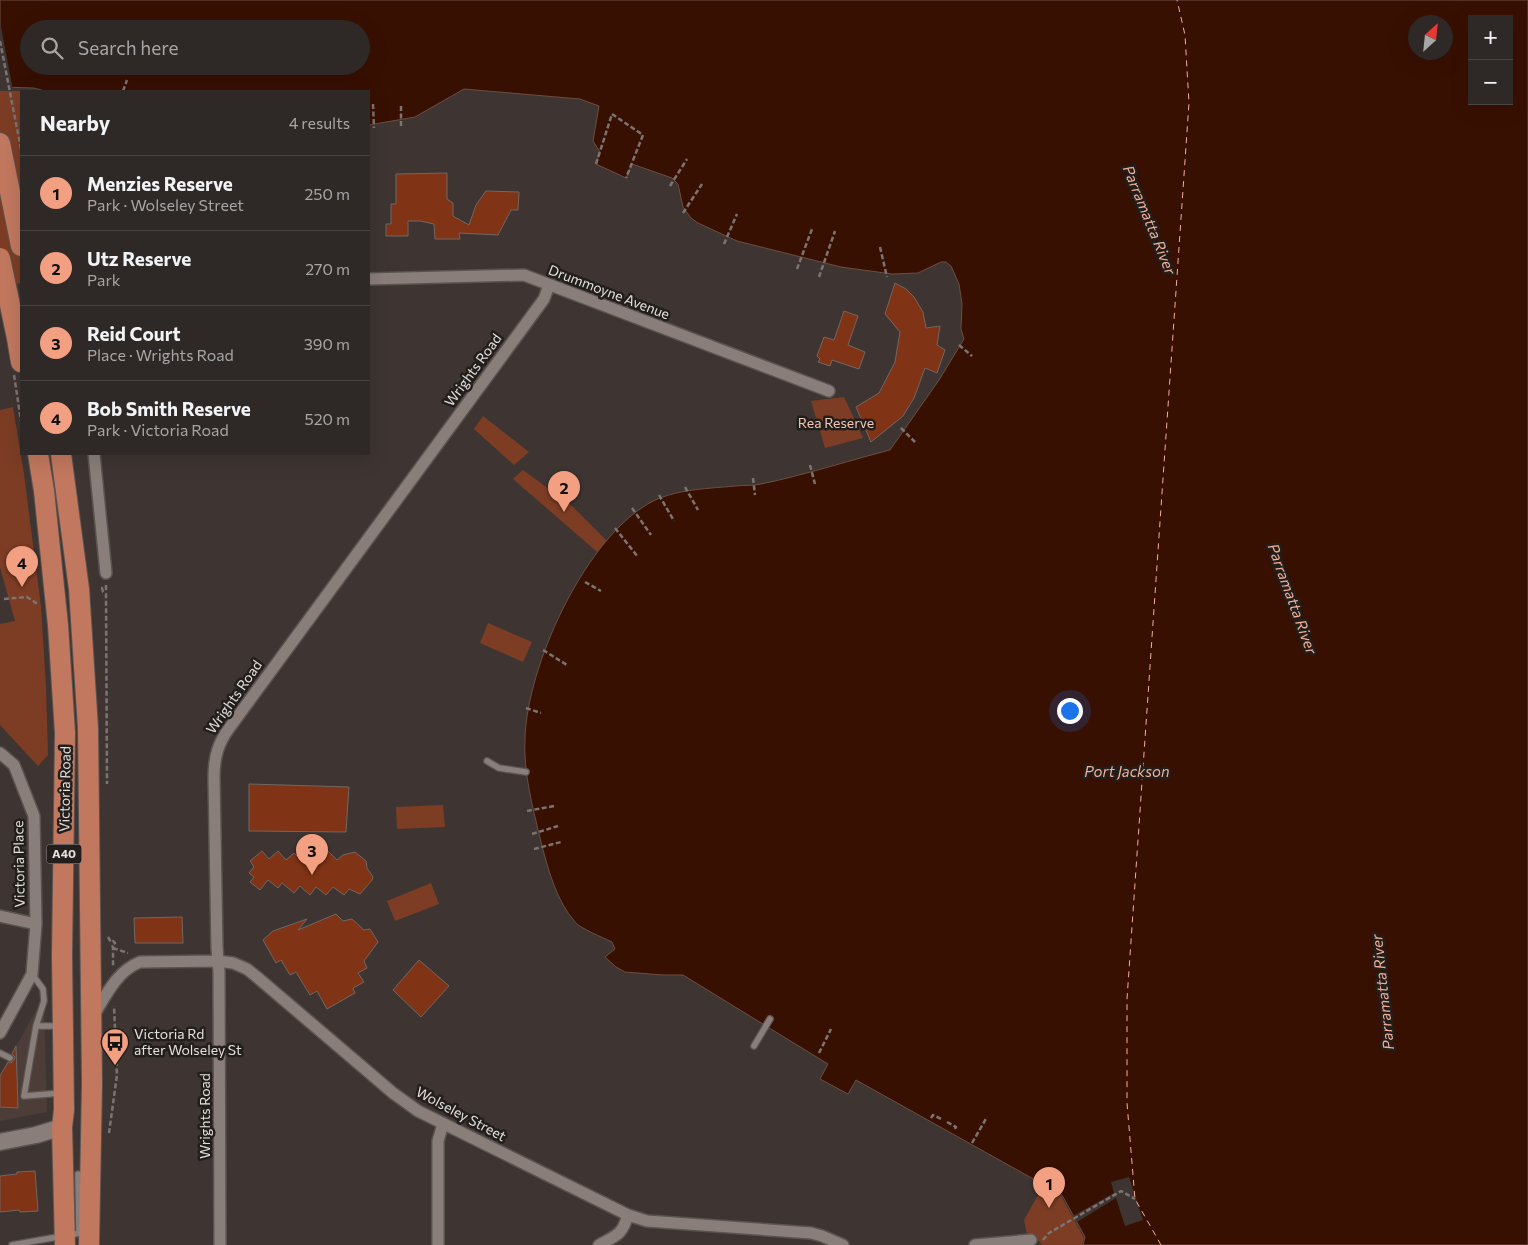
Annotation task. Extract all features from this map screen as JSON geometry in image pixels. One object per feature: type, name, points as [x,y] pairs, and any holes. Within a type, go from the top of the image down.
[{"type":"highway","points":[[0,143],[20,241]]},
{"type":"highway","points":[[0,258],[17,338],[17,366]]},
{"type":"highway","name":"Victoria Road","points":[[38,455],[44,491],[56,606],[65,733],[64,1110],[62,1127],[78,1238]]},
{"type":"highway","name":"Victoria Road","points":[[61,455],[79,589],[88,728],[92,1083],[78,1238]]},
{"type":"highway","points":[[62,1127],[78,1115],[92,1083]]},
{"type":"street","name":"Drummoyne Avenue","points":[[370,279],[524,275],[829,391]]},
{"type":"street","name":"Wrights Road","points":[[220,1245],[218,961],[214,766],[219,744],[235,719],[544,299],[549,286]]},
{"type":"street","points":[[94,455],[105,577]]},
{"type":"street","name":"Victoria Place","points":[[0,753],[14,765],[34,816],[36,924],[32,974]]},
{"type":"street","points":[[0,916],[36,924]]},
{"type":"street","name":"Wolseley Street","points":[[92,1017],[126,969],[140,962],[218,961],[233,963],[247,969],[409,1105],[443,1124],[628,1215],[647,1221],[811,1233],[844,1245]]},
{"type":"street","points":[[0,1033],[32,974]]},
{"type":"street","points":[[438,1245],[438,1141],[443,1124]]},
{"type":"street","points":[[0,1142],[36,1136],[62,1127]]},
{"type":"street","points":[[599,1245],[624,1229],[628,1215]]},
{"type":"street","points":[[975,1245],[1035,1243]]},
{"type":"lane","points":[[487,760],[499,768],[526,772]]},
{"type":"lane","points":[[32,974],[43,989],[44,1001],[36,1026],[24,1096],[63,1092]]},
{"type":"lane","points":[[754,1046],[770,1019]]},
{"type":"lane","points":[[36,1026],[63,1026]]},
{"type":"lane","points":[[0,1053],[10,1058]]},
{"type":"lane","points":[[12,1245],[78,1238],[78,1174]]},
{"type":"path","points":[[0,41],[20,144]]},
{"type":"path","points":[[123,90],[127,80]]},
{"type":"path","points":[[373,104],[374,128]]},
{"type":"path","points":[[401,105],[401,126]]},
{"type":"path","points":[[596,164],[612,114],[643,135],[626,178]]},
{"type":"path","points":[[670,186],[687,160]]},
{"type":"path","points":[[683,213],[702,184]]},
{"type":"path","points":[[724,244],[737,214]]},
{"type":"path","points":[[797,268],[812,229]]},
{"type":"path","points":[[819,277],[835,231]]},
{"type":"path","points":[[880,246],[887,277]]},
{"type":"path","points":[[959,344],[972,356]]},
{"type":"path","points":[[17,366],[20,407]]},
{"type":"path","points":[[901,428],[915,442]]},
{"type":"path","points":[[810,465],[815,484]]},
{"type":"path","points":[[753,478],[755,495]]},
{"type":"path","points":[[685,487],[698,510]]},
{"type":"path","points":[[659,495],[674,521]]},
{"type":"path","points":[[632,508],[651,535]]},
{"type":"path","points":[[615,528],[638,557]]},
{"type":"path","points":[[105,577],[106,589],[102,588],[106,594],[107,793]]},
{"type":"path","points":[[585,582],[601,591]]},
{"type":"path","points":[[4,599],[28,597],[41,607]]},
{"type":"path","points":[[543,650],[567,665]]},
{"type":"path","points":[[526,708],[541,713]]},
{"type":"path","points":[[527,811],[554,806]]},
{"type":"path","points":[[532,834],[558,826]]},
{"type":"path","points":[[534,849],[561,842]]},
{"type":"path","points":[[107,933],[110,941],[115,943],[112,945],[113,976],[121,987],[114,999],[117,1075],[107,1142]]},
{"type":"path","points":[[113,948],[123,952]]},
{"type":"path","points":[[819,1053],[831,1029]]},
{"type":"path","points":[[931,1118],[933,1114],[941,1119]]},
{"type":"path","points":[[972,1143],[987,1117]]},
{"type":"path","points":[[947,1122],[956,1127],[954,1130]]},
{"type":"path","points":[[1035,1243],[1122,1191],[1136,1199]]},
{"type":"shaded area","points":[[40,1003],[44,1005],[47,1112],[0,1121],[0,1076]]},
{"type":"green space","points":[[0,91],[20,91],[20,283],[0,287]]},
{"type":"green space","name":"Rea Reserve","points":[[844,397],[863,438],[825,448],[811,401]]},
{"type":"green space","points":[[13,407],[24,474],[41,607],[48,755],[38,766],[0,725],[0,624],[15,621],[0,567],[0,410]]},
{"type":"green space","points":[[483,416],[529,452],[514,465],[474,429]]},
{"type":"green space","points":[[523,470],[572,506],[611,545],[603,557],[513,479]]},
{"type":"green space","points":[[488,623],[532,642],[523,662],[480,643]]},
{"type":"green space","points":[[443,805],[445,827],[397,829],[396,807]]},
{"type":"green space","points":[[431,883],[439,904],[395,921],[387,901]]},
{"type":"green space","points":[[1042,1188],[1061,1196],[1084,1238],[1082,1245],[1042,1245],[1036,1237],[1027,1234],[1024,1220]]},
{"type":"water","name":"Port Jackson","points":[[0,0],[1528,0],[1528,1245],[1083,1245],[1085,1237],[1062,1195],[856,1080],[848,1094],[820,1079],[828,1064],[683,975],[625,972],[616,967],[605,957],[615,949],[612,942],[578,925],[568,913],[550,873],[541,842],[527,777],[525,737],[528,708],[536,676],[562,610],[580,578],[599,550],[621,525],[653,501],[688,491],[761,484],[890,450],[939,380],[964,339],[961,329],[962,304],[959,284],[951,266],[946,262],[941,262],[918,273],[892,274],[841,267],[737,241],[691,218],[683,207],[678,184],[672,178],[632,164],[626,178],[596,164],[600,152],[593,141],[599,106],[580,99],[464,89],[415,117],[370,125],[370,90],[41,90],[0,87]]},
{"type":"pier","points":[[0,23],[1,27],[13,90],[0,90]]},
{"type":"pier","points":[[1129,1177],[1143,1220],[1125,1226],[1116,1198],[1077,1222],[1073,1216],[1114,1193],[1111,1182]]},
{"type":"building","points":[[447,173],[447,199],[453,203],[453,216],[469,225],[476,205],[486,191],[519,192],[518,210],[511,210],[498,235],[459,233],[460,239],[435,239],[434,224],[408,221],[408,236],[386,236],[386,224],[391,224],[391,204],[396,204],[396,174]]},
{"type":"building","points":[[895,283],[906,289],[914,297],[923,312],[926,328],[940,326],[937,345],[945,350],[937,373],[925,368],[914,398],[903,416],[871,442],[856,407],[879,393],[895,362],[900,332],[885,314]]},
{"type":"building","points":[[844,311],[858,316],[848,345],[865,352],[859,369],[832,360],[830,366],[818,362],[820,359],[817,356],[824,337],[834,340]]},
{"type":"building","points":[[249,784],[349,787],[346,832],[249,831]]},
{"type":"building","points":[[262,851],[269,859],[278,851],[286,860],[294,853],[302,861],[312,852],[319,860],[328,851],[337,860],[343,855],[355,852],[366,861],[367,868],[373,877],[360,894],[349,889],[344,895],[333,887],[326,895],[316,887],[310,895],[300,886],[294,893],[282,883],[278,888],[268,880],[260,890],[250,882],[254,877],[249,873],[254,867],[250,861]]},
{"type":"building","points":[[336,914],[343,921],[352,919],[364,930],[370,929],[378,942],[364,961],[367,968],[358,973],[364,982],[353,988],[355,993],[327,1009],[317,991],[310,995],[296,972],[290,975],[281,960],[276,963],[263,940],[273,931],[307,919],[298,930]]},
{"type":"building","points":[[182,917],[183,943],[135,943],[134,918]]},
{"type":"building","points":[[419,960],[449,986],[421,1017],[393,990]]},
{"type":"building","points":[[16,1046],[18,1108],[0,1107],[0,1076],[8,1062],[11,1063],[14,1060],[15,1057],[12,1054]]},
{"type":"building","points":[[35,1171],[38,1211],[0,1212],[0,1176],[17,1174],[17,1172]]},
{"type":"ferry route","points":[[1161,1245],[1135,1199],[1127,1103],[1127,999],[1189,103],[1185,35],[1177,0]]},
{"type":"place","name":"Utz Reserve","points":[[564,512]]},
{"type":"place","name":"Bob Smith Reserve","points":[[22,587]]},
{"type":"place","name":"Reid Court","points":[[312,875]]},
{"type":"place","name":"Victoria Rd after Wolseley St","points":[[115,1066]]},
{"type":"place","name":"Menzies Reserve","points":[[1049,1208]]},
{"type":"water label","name":"Parramatta River","points":[[1149,220]]},
{"type":"water label","name":"Parramatta River","points":[[1292,599]]},
{"type":"water label","name":"Parramatta River","points":[[1383,992]]}]
